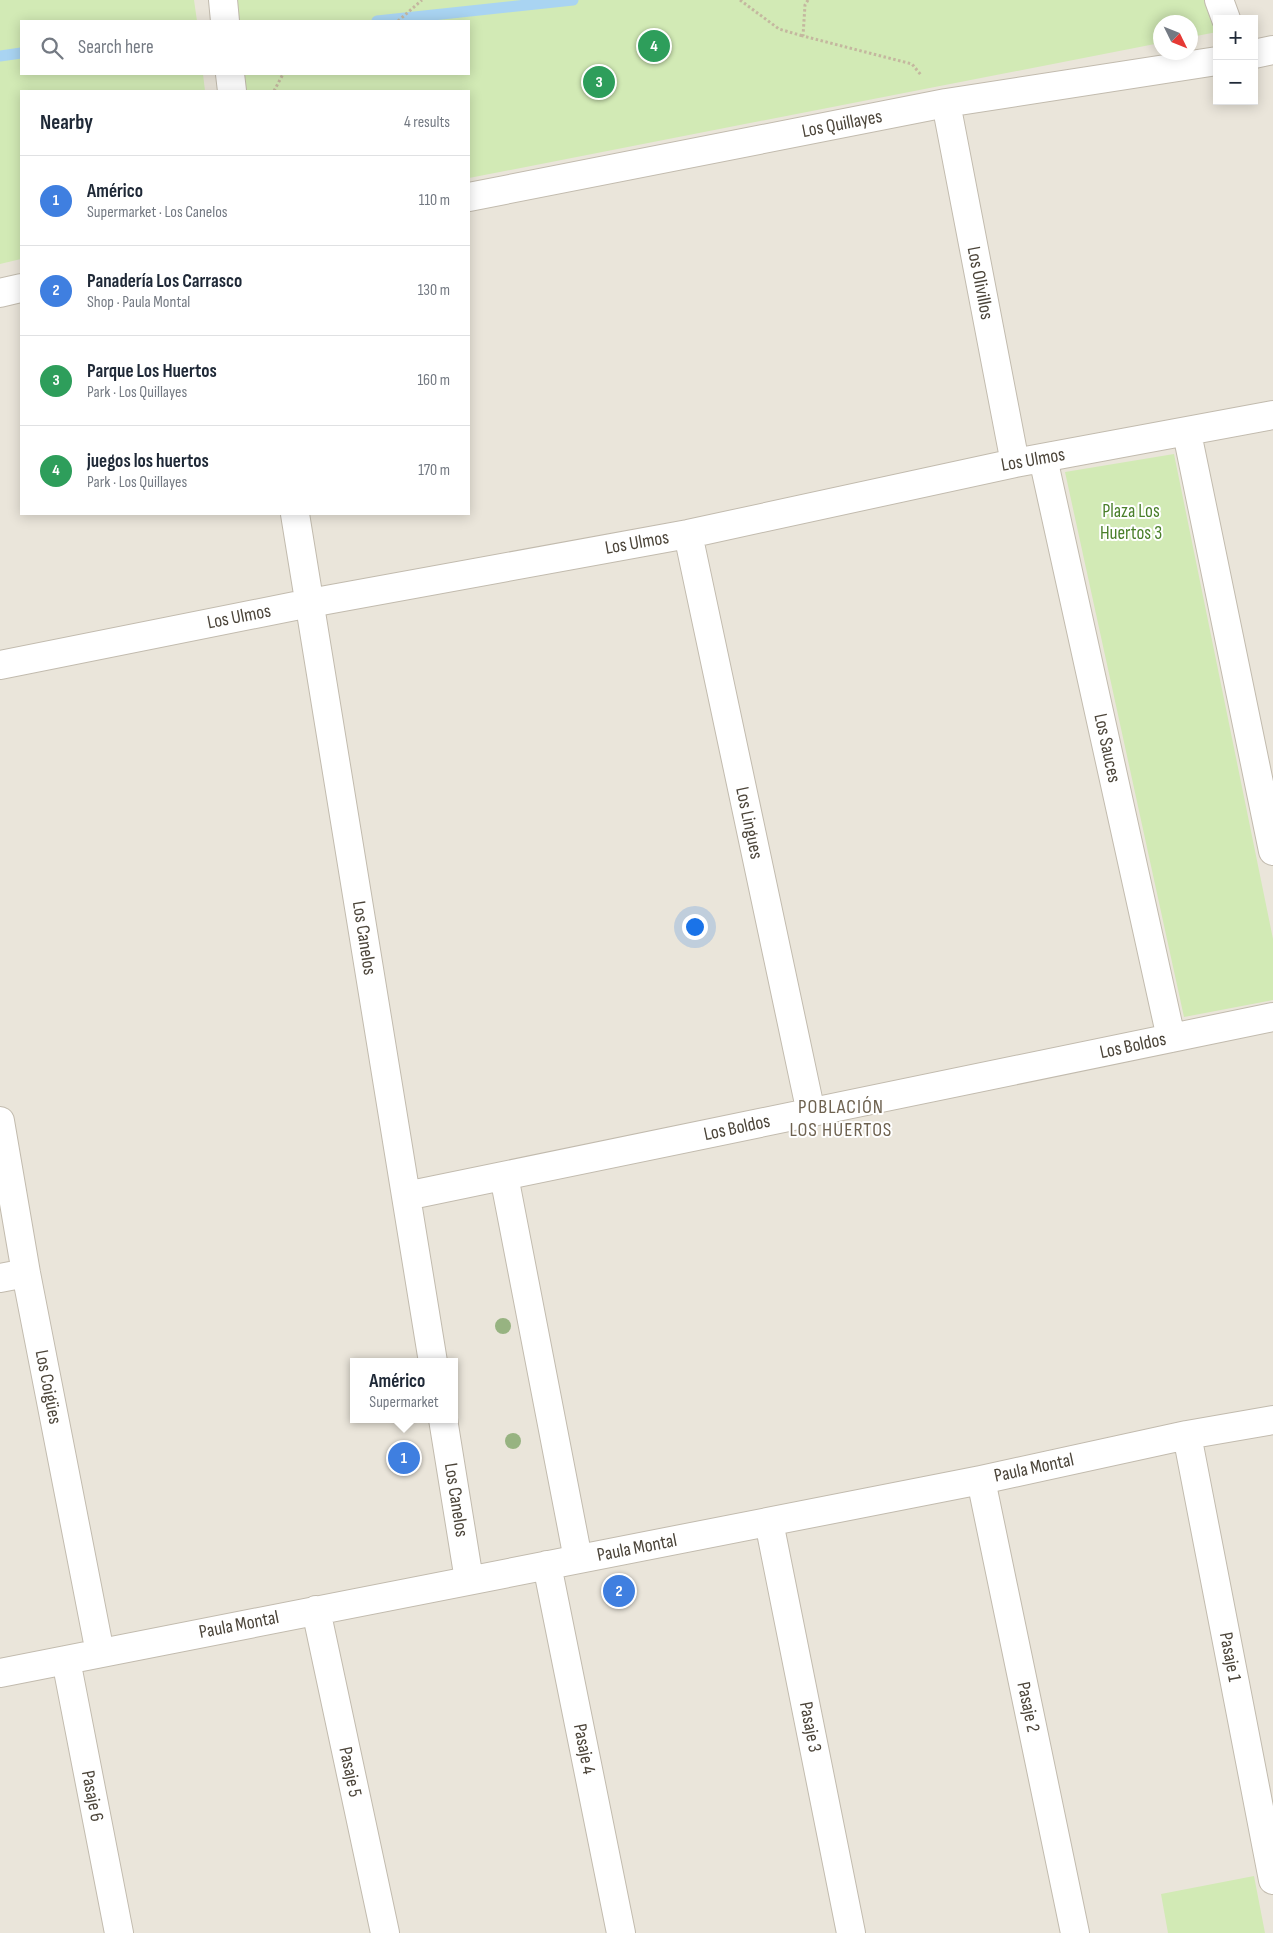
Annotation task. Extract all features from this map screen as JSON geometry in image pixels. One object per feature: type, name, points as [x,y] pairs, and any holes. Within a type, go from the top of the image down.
[{"type":"street","points":[[223,0],[225,20]]},
{"type":"street","points":[[1219,0],[1225,15]]},
{"type":"street","points":[[1258,53],[1273,50]]},
{"type":"street","name":"Los Quillayes","points":[[470,196],[946,103],[1213,62]]},
{"type":"street","points":[[230,75],[232,90]]},
{"type":"street","name":"Los Olivillos","points":[[946,103],[1014,463]]},
{"type":"street","points":[[0,293],[20,288]]},
{"type":"street","name":"Los Ulmos","points":[[0,665],[310,603],[688,534],[1014,463],[1187,433],[1273,415]]},
{"type":"street","points":[[1187,433],[1273,851]]},
{"type":"street","name":"Los Sauces","points":[[1043,458],[1171,1038]]},
{"type":"street","name":"Los Canelos","points":[[295,515],[432,1358]]},
{"type":"street","name":"Los Lingues","points":[[688,534],[811,1113]]},
{"type":"street","name":"Los Boldos","points":[[406,1196],[1273,1017]]},
{"type":"street","name":"Los Coigües","points":[[0,1121],[13,1276],[100,1653]]},
{"type":"street","points":[[504,1176],[578,1559]]},
{"type":"street","name":"Paula Montal","points":[[0,1673],[981,1480],[1187,1435],[1273,1420]]},
{"type":"street","name":"Los Canelos","points":[[444,1423],[469,1580]]},
{"type":"street","name":"Pasaje 1","points":[[1187,1435],[1273,1880]]},
{"type":"street","name":"Pasaje 2","points":[[981,1480],[1076,1933]]},
{"type":"street","name":"Pasaje 3","points":[[769,1522],[851,1933]]},
{"type":"street","name":"Pasaje 4","points":[[547,1565],[621,1933]]},
{"type":"street","name":"Pasaje 5","points":[[316,1610],[385,1933]]},
{"type":"street","name":"Pasaje 6","points":[[66,1660],[118,1933]]},
{"type":"path","points":[[399,20],[422,0]]},
{"type":"path","points":[[740,0],[779,29],[912,64],[946,103]]},
{"type":"path","points":[[803,36],[805,5],[808,0]]},
{"type":"path","points":[[275,90],[282,75]]},
{"type":"shaded area","points":[[0,0],[1273,0],[1273,1933],[0,1933]]},
{"type":"green space","points":[[0,0],[194,0],[197,20],[20,20],[20,75],[203,75],[205,90],[20,90],[20,259],[0,264]]},
{"type":"green space","points":[[234,0],[1218,0],[1218,15],[1213,15],[1213,33],[1198,36],[1198,15],[1153,15],[1153,44],[470,178],[470,90],[242,90],[241,75],[470,75],[470,20],[236,20]]},
{"type":"green space","name":"Plaza Los Huertos 3","points":[[1174,454],[1273,939],[1273,1000],[1184,1017],[1065,472]]},
{"type":"green space","points":[[1254,1876],[1265,1933],[1168,1933],[1161,1894]]},
{"type":"waterway","points":[[386,20],[573,0]]},
{"type":"waterway","points":[[0,56],[20,53]]},
{"type":"place","name":"juegos los huertos","points":[[654,46]]},
{"type":"place","name":"Parque Los Huertos","points":[[599,82]]},
{"type":"place","name":"Américo","points":[[404,1458]]},
{"type":"place","name":"Panadería Los Carrasco","points":[[619,1591]]},
{"type":"district","name":"POBLACIÓN LOS HUERTOS","points":[[841,1118]]}]
